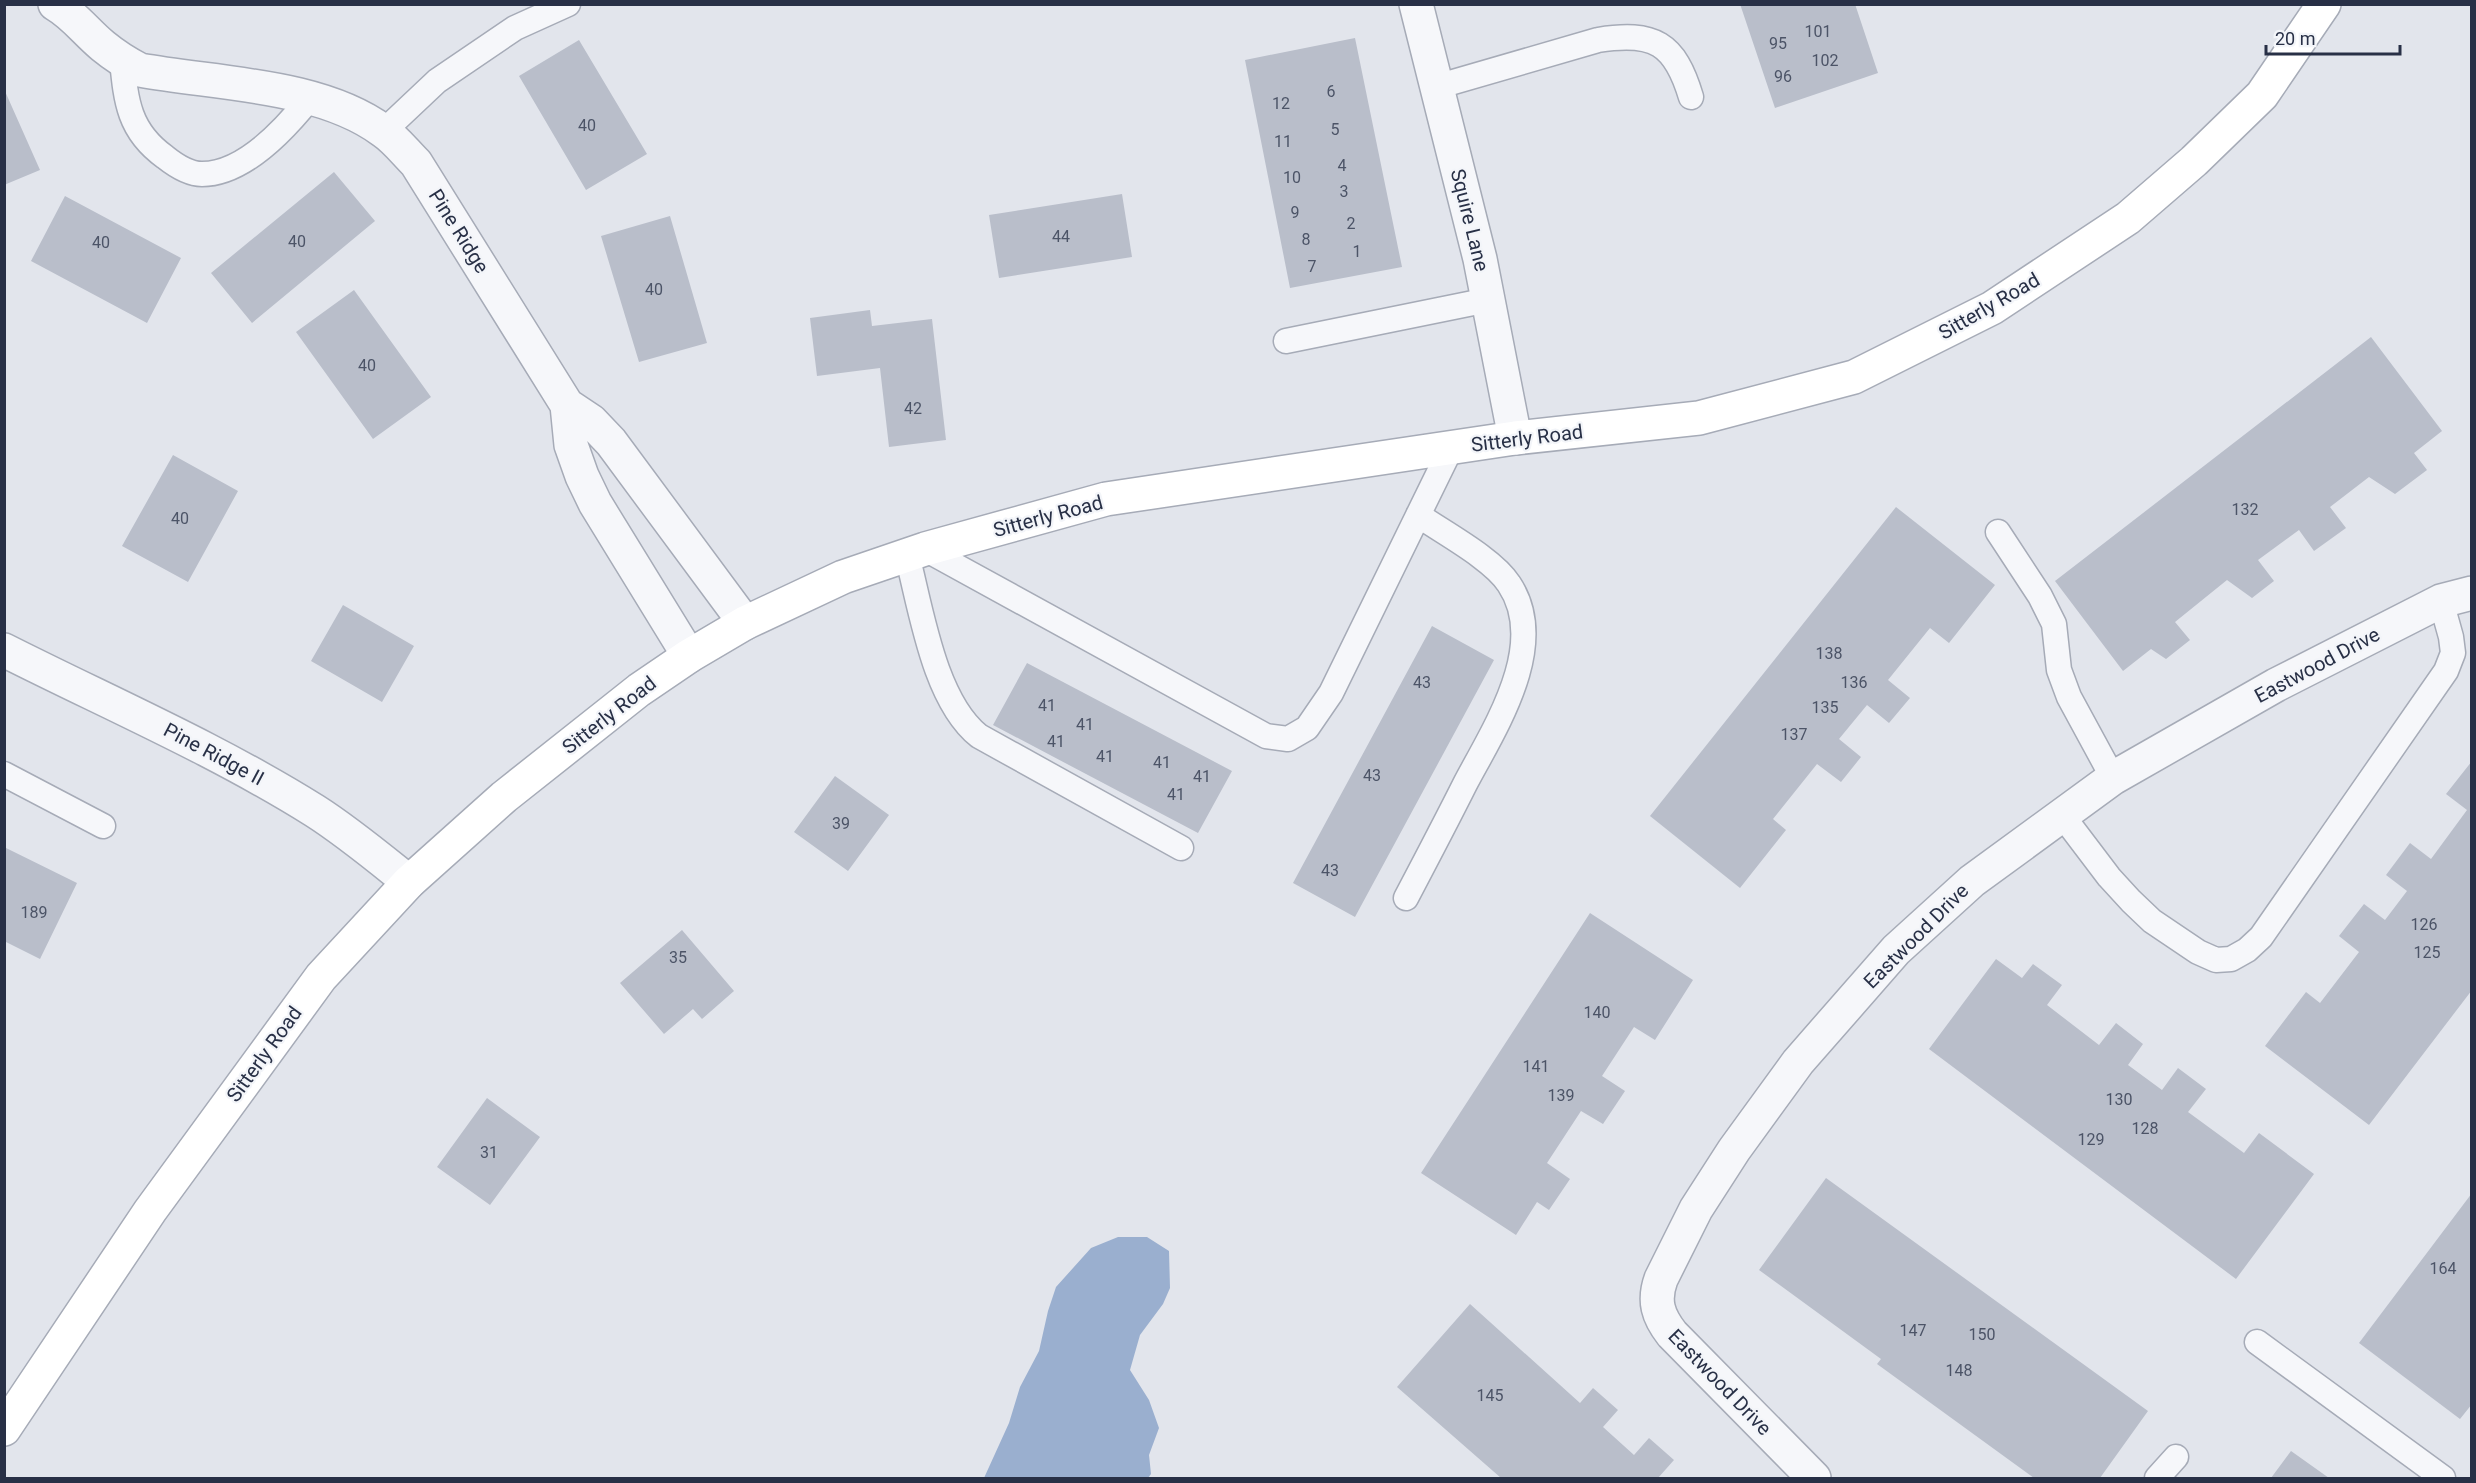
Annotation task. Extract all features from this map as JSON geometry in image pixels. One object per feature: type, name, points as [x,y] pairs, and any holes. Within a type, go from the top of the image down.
[{"type":"street","name":"Pine Ridge","points":[[55,4],[76,20],[101,45],[140,70],[269,89],[350,111],[384,131],[416,163],[567,405],[591,421],[611,442],[745,623]]},
{"type":"street","name":"Squire Lane","points":[[1416,4],[1480,259],[1515,438]]},
{"type":"street","name":"Sitterly Road","points":[[4,1429],[150,1211],[314,986],[409,882],[504,797],[639,690],[689,656],[745,623],[843,577],[916,552],[1106,500],[1515,438],[1699,418],[1854,377],[1992,308],[2128,218],[2194,160],[2262,95],[2324,4]]},
{"type":"street","points":[[567,405],[571,445],[595,503],[689,656]]},
{"type":"street","name":"Eastwood Drive","points":[[1814,1479],[1672,1334],[1663,1322],[1657,1307],[1656,1292],[1661,1279],[1696,1209],[1734,1150],[1806,1054],[1896,950],[1972,881],[2112,778],[2276,685],[2456,597]]},
{"type":"street","name":"Pine Ridge II","points":[[4,650],[111,704],[166,728],[249,772],[316,812],[409,882]]},
{"type":"lane","points":[[384,131],[437,81],[515,28],[568,4]]},
{"type":"lane","points":[[1436,87],[1598,40],[1624,36],[1648,39],[1670,51],[1684,72],[1691,97]]},
{"type":"lane","points":[[122,60],[130,115],[142,137],[178,167],[201,174],[222,171],[238,164],[269,143],[309,99]]},
{"type":"lane","points":[[1286,340],[1488,300]]},
{"type":"lane","points":[[916,552],[1266,736],[1288,739],[1307,728],[1330,693],[1451,448]]},
{"type":"lane","points":[[1406,898],[1510,698],[1524,639],[1520,607],[1509,584],[1494,566],[1419,515]]},
{"type":"lane","points":[[1998,532],[2040,596],[2054,624],[2059,670],[2069,697],[2112,778]]},
{"type":"lane","points":[[916,552],[929,650],[954,706],[966,725],[979,736],[1181,848]]},
{"type":"lane","points":[[2062,815],[2109,877],[2152,921],[2198,952],[2216,960],[2231,959],[2247,950],[2261,937],[2446,671],[2453,653],[2451,637],[2456,597]]},
{"type":"lane","points":[[4,774],[103,826]]},
{"type":"lane","points":[[2257,1342],[2443,1479]]},
{"type":"lane","points":[[2157,1479],[2176,1457]]},
{"type":"water","points":[[1118,1237],[1147,1237],[1169,1251],[1170,1288],[1163,1304],[1140,1335],[1130,1370],[1149,1400],[1159,1428],[1149,1455],[1151,1474],[1148,1478],[984,1478],[1009,1423],[1020,1387],[1039,1351],[1056,1287],[1091,1248]]},
{"type":"building","points":[[1740,4],[1855,4],[1878,73],[1775,108]]},
{"type":"building","points":[[1355,38],[1402,267],[1290,288],[1245,60]]},
{"type":"building","points":[[579,40],[647,154],[586,190],[519,76]]},
{"type":"building","points":[[4,89],[40,170],[4,185]]},
{"type":"building","points":[[334,172],[375,221],[252,323],[211,273]]},
{"type":"building","points":[[1122,194],[1132,257],[999,278],[989,215]]},
{"type":"building","points":[[65,196],[181,258],[147,323],[31,261]]},
{"type":"building","points":[[670,216],[707,343],[639,362],[601,236]]},
{"type":"building","points":[[354,290],[431,397],[373,439],[296,332]]},
{"type":"building","points":[[870,310],[872,326],[932,319],[946,440],[889,447],[880,368],[817,376],[810,318]]},
{"type":"building","points":[[2371,337],[2442,431],[2414,453],[2427,470],[2395,494],[2369,477],[2330,507],[2346,528],[2314,551],[2299,530],[2258,560],[2274,581],[2252,598],[2227,580],[2175,622],[2190,640],[2166,659],[2151,649],[2123,671],[2055,581]]},
{"type":"building","points":[[173,455],[238,491],[188,582],[122,546]]},
{"type":"building","points":[[1896,507],[1995,585],[1949,643],[1930,628],[1888,680],[1910,698],[1889,723],[1867,705],[1839,739],[1861,757],[1841,782],[1817,764],[1773,819],[1786,830],[1740,888],[1650,816]]},
{"type":"building","points":[[343,605],[414,646],[382,702],[311,661]]},
{"type":"building","points":[[1432,626],[1494,660],[1355,917],[1293,883]]},
{"type":"building","points":[[1027,663],[1232,771],[1198,833],[993,725]]},
{"type":"building","points":[[2472,761],[2472,990],[2369,1125],[2265,1046],[2306,992],[2320,1003],[2359,952],[2339,936],[2364,904],[2385,920],[2407,891],[2386,875],[2410,843],[2431,859],[2467,810],[2446,794]]},
{"type":"building","points":[[835,776],[889,815],[848,871],[794,832]]},
{"type":"building","points":[[4,847],[77,883],[40,959],[4,941]]},
{"type":"building","points":[[1590,913],[1693,980],[1655,1040],[1634,1027],[1602,1076],[1625,1091],[1603,1124],[1581,1111],[1547,1163],[1570,1179],[1549,1210],[1537,1202],[1516,1235],[1421,1173]]},
{"type":"building","points":[[682,930],[734,991],[702,1019],[693,1009],[664,1034],[620,983]]},
{"type":"building","points":[[1996,959],[2022,978],[2033,964],[2062,985],[2047,1005],[2099,1045],[2116,1023],[2143,1044],[2128,1065],[2162,1090],[2178,1068],[2206,1089],[2188,1112],[2244,1153],[2259,1133],[2314,1174],[2236,1279],[1929,1049]]},
{"type":"building","points":[[487,1098],[540,1137],[490,1205],[437,1167]]},
{"type":"building","points":[[1826,1178],[2148,1411],[2100,1478],[2034,1478],[1877,1364],[1881,1359],[1759,1270]]},
{"type":"building","points":[[2472,1193],[2472,1404],[2460,1419],[2359,1343]]},
{"type":"building","points":[[1470,1304],[1580,1403],[1593,1388],[1618,1410],[1603,1427],[1634,1455],[1649,1438],[1674,1460],[1658,1478],[1501,1478],[1397,1387]]},
{"type":"building","points":[[2291,1451],[2329,1478],[2271,1478]]}]
